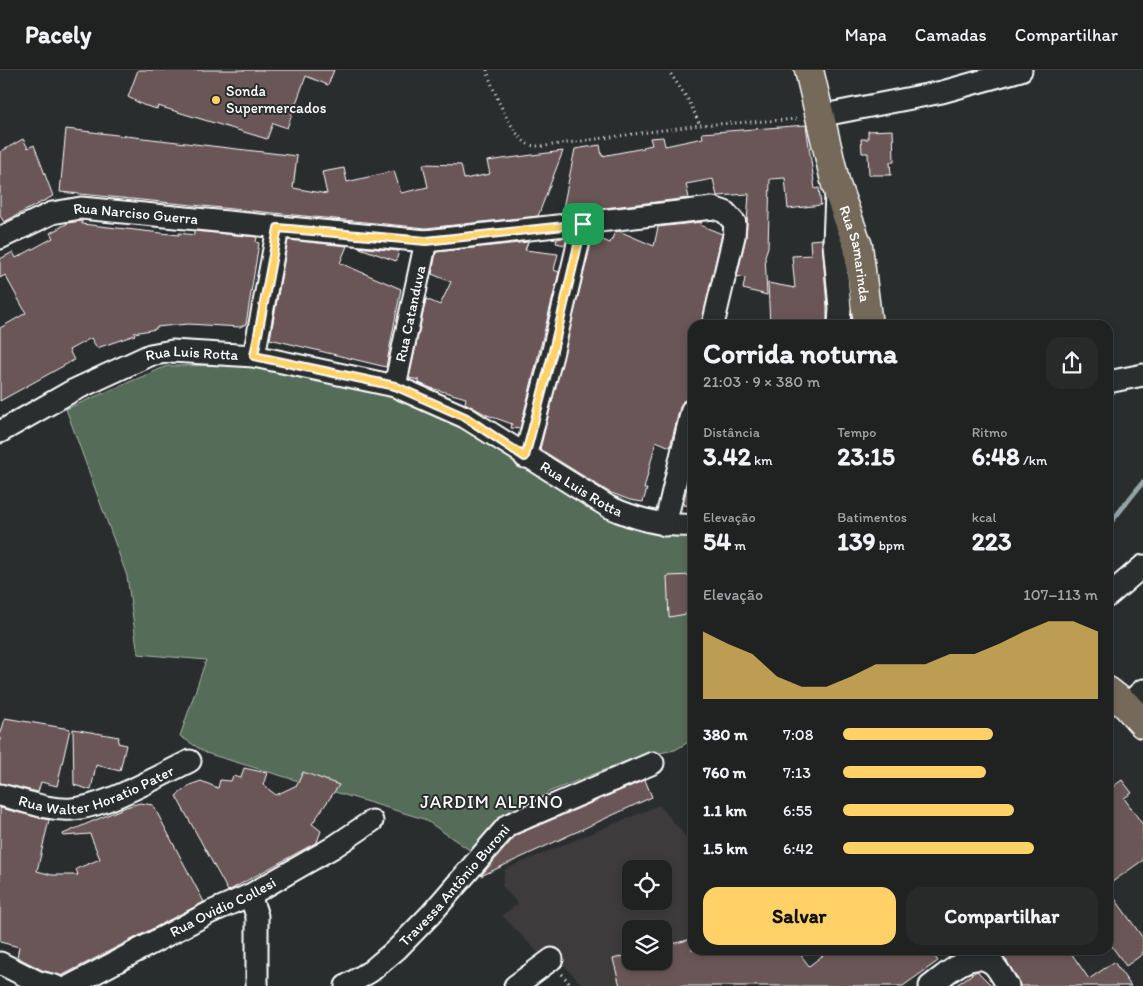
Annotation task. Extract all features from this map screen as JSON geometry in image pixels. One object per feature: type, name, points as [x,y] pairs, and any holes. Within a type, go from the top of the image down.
[{"type":"main road","name":"Rua Samarinda","points":[[809,70],[836,185],[858,246],[867,320]]},
{"type":"street","points":[[819,116],[942,92],[1021,70]]},
{"type":"street","points":[[836,185],[834,243],[840,308],[839,320]]},
{"type":"street","name":"Rua Narciso Guerra","points":[[0,238],[52,213],[81,208],[426,241],[711,208],[726,212],[735,223],[734,236],[714,320]]},
{"type":"street","points":[[525,457],[552,355],[583,224]]},
{"type":"street","points":[[254,356],[278,228]]},
{"type":"street","name":"Rua Catanduva","points":[[395,386],[426,241]]},
{"type":"street","name":"Rua Luis Rotta","points":[[0,432],[72,391],[150,355],[172,351],[192,351],[254,356],[395,386],[465,417],[525,457],[609,507],[627,515],[665,525],[688,525]]},
{"type":"street","points":[[1113,381],[1143,375]]},
{"type":"street","points":[[665,525],[688,427]]},
{"type":"street","points":[[1113,592],[1143,566]]},
{"type":"street","name":"Rua Walter Horatio Pater","points":[[0,794],[59,808],[80,808],[107,800],[190,761]]},
{"type":"street","name":"Travessa Antônio Buroni","points":[[346,986],[380,965],[404,942],[431,914],[508,825],[653,763]]},
{"type":"street","name":"Rua Ovidio Collesi","points":[[70,986],[211,912],[250,895],[332,848],[372,821]]},
{"type":"street","points":[[250,895],[257,916],[257,986]]},
{"type":"street","points":[[515,986],[552,959]]},
{"type":"street","points":[[930,986],[966,960],[982,959],[994,965],[1008,986]]},
{"type":"street","points":[[0,963],[38,982],[56,986]]},
{"type":"path","points":[[487,70],[507,116],[518,135],[531,146],[545,146],[700,125],[800,119],[819,116]]},
{"type":"path","points":[[668,70],[689,100],[700,125]]},
{"type":"shaded area","points":[[659,805],[688,839],[688,955],[706,955],[790,986],[583,986],[549,949],[539,954],[502,915],[518,904],[502,886],[505,869]]},
{"type":"green space","points":[[250,365],[394,396],[449,417],[511,453],[688,531],[688,742],[675,750],[634,758],[549,792],[471,851],[424,819],[206,753],[180,736],[206,660],[138,654],[127,576],[66,409],[167,366]]},
{"type":"building","name":"Sonda Supermercados","points":[[138,70],[334,70],[328,85],[306,76],[287,128],[273,123],[267,139],[158,106],[157,109],[143,105],[128,97]]},
{"type":"building","points":[[806,125],[815,189],[819,188],[821,205],[788,209],[785,178],[770,179],[768,247],[765,256],[767,295],[743,289],[745,278],[737,276],[746,237],[749,194],[717,196],[713,179],[686,184],[689,198],[562,213],[575,149],[600,145],[602,156],[652,145],[650,138],[663,137],[665,146],[703,138],[702,133]]},
{"type":"building","points":[[66,129],[297,156],[293,188],[327,194],[322,172],[344,168],[347,182],[394,171],[401,193],[428,187],[423,164],[461,165],[464,179],[490,174],[487,161],[563,151],[538,216],[426,228],[60,192]]},
{"type":"building","points":[[893,130],[894,162],[890,162],[891,175],[869,175],[868,153],[862,153],[861,139],[868,139],[868,131]]},
{"type":"building","points":[[23,139],[28,148],[34,145],[53,196],[4,222],[0,216],[0,152]]},
{"type":"building","points":[[82,221],[82,224],[179,235],[179,233],[194,235],[194,231],[257,237],[256,242],[259,243],[246,324],[240,327],[188,324],[156,327],[156,329],[134,333],[135,335],[97,348],[91,338],[69,350],[74,360],[0,401],[0,328],[26,313],[5,275],[0,278],[0,259],[13,252],[16,258],[53,238],[50,233],[68,223]]},
{"type":"building","points":[[702,222],[700,225],[722,234],[702,320],[688,320],[688,399],[683,401],[680,407],[670,447],[656,441],[644,489],[647,489],[643,502],[630,500],[609,492],[540,449],[593,236],[610,243],[615,232],[619,231],[654,246],[658,227]]},
{"type":"building","points":[[567,237],[565,245],[556,243],[557,239]]},
{"type":"building","points":[[822,239],[827,320],[770,320],[768,283],[795,288],[792,256],[811,255],[810,240]]},
{"type":"building","points":[[288,240],[347,246],[340,263],[401,289],[386,367],[270,339]]},
{"type":"building","points":[[528,242],[525,250],[558,254],[554,270],[559,272],[520,429],[511,428],[512,424],[487,415],[465,403],[466,398],[431,388],[419,383],[419,380],[409,378],[426,299],[440,305],[451,282],[432,274],[436,252]]},
{"type":"building","points":[[357,247],[399,251],[396,261]]},
{"type":"building","points":[[688,483],[688,506],[683,505]]},
{"type":"building","points":[[688,575],[688,614],[669,617],[667,576]]},
{"type":"building","points":[[5,718],[70,729],[57,786],[41,782],[38,792],[0,783],[0,737]]},
{"type":"building","points":[[73,729],[119,737],[118,743],[126,745],[120,771],[96,765],[91,790],[74,785]]},
{"type":"building","points":[[244,768],[267,773],[263,785],[276,795],[297,785],[303,772],[339,785],[312,824],[321,831],[317,842],[228,891],[176,796],[190,785],[201,781],[218,788],[220,780],[231,781],[233,776],[241,778]]},
{"type":"building","points":[[645,780],[652,797],[481,876],[516,835]]},
{"type":"building","points":[[1122,780],[1132,793],[1124,798],[1143,825],[1143,860],[1113,881],[1113,786]]},
{"type":"building","points":[[140,803],[153,805],[204,902],[61,976],[42,970],[17,957],[19,947],[0,942],[0,808],[49,820],[37,871],[52,875],[78,875],[76,869],[100,859],[90,834],[63,836],[63,834],[126,807]]},
{"type":"building","points":[[1113,896],[1143,938],[1143,954],[1126,966],[1113,948]]},
{"type":"building","points":[[688,940],[688,955],[801,955],[809,966],[823,955],[934,955],[938,961],[903,986],[620,986],[613,959],[622,956],[622,970],[672,970],[672,944]]},
{"type":"building","points":[[1000,955],[1072,955],[1089,979],[1114,962],[1131,986],[1020,986],[1007,961]]},
{"type":"building","points":[[977,971],[992,986],[955,986],[975,972]]},
{"type":"waterway","points":[[1113,520],[1143,482]]},
{"type":"place","name":"Sonda Supermercados","points":[[216,100]]},
{"type":"district","name":"JARDIM ALPINO","points":[[492,802]]},
{"type":"route","points":[[583,224],[552,355],[525,457],[465,417],[395,386],[254,356],[278,228],[426,241],[583,224]]}]
